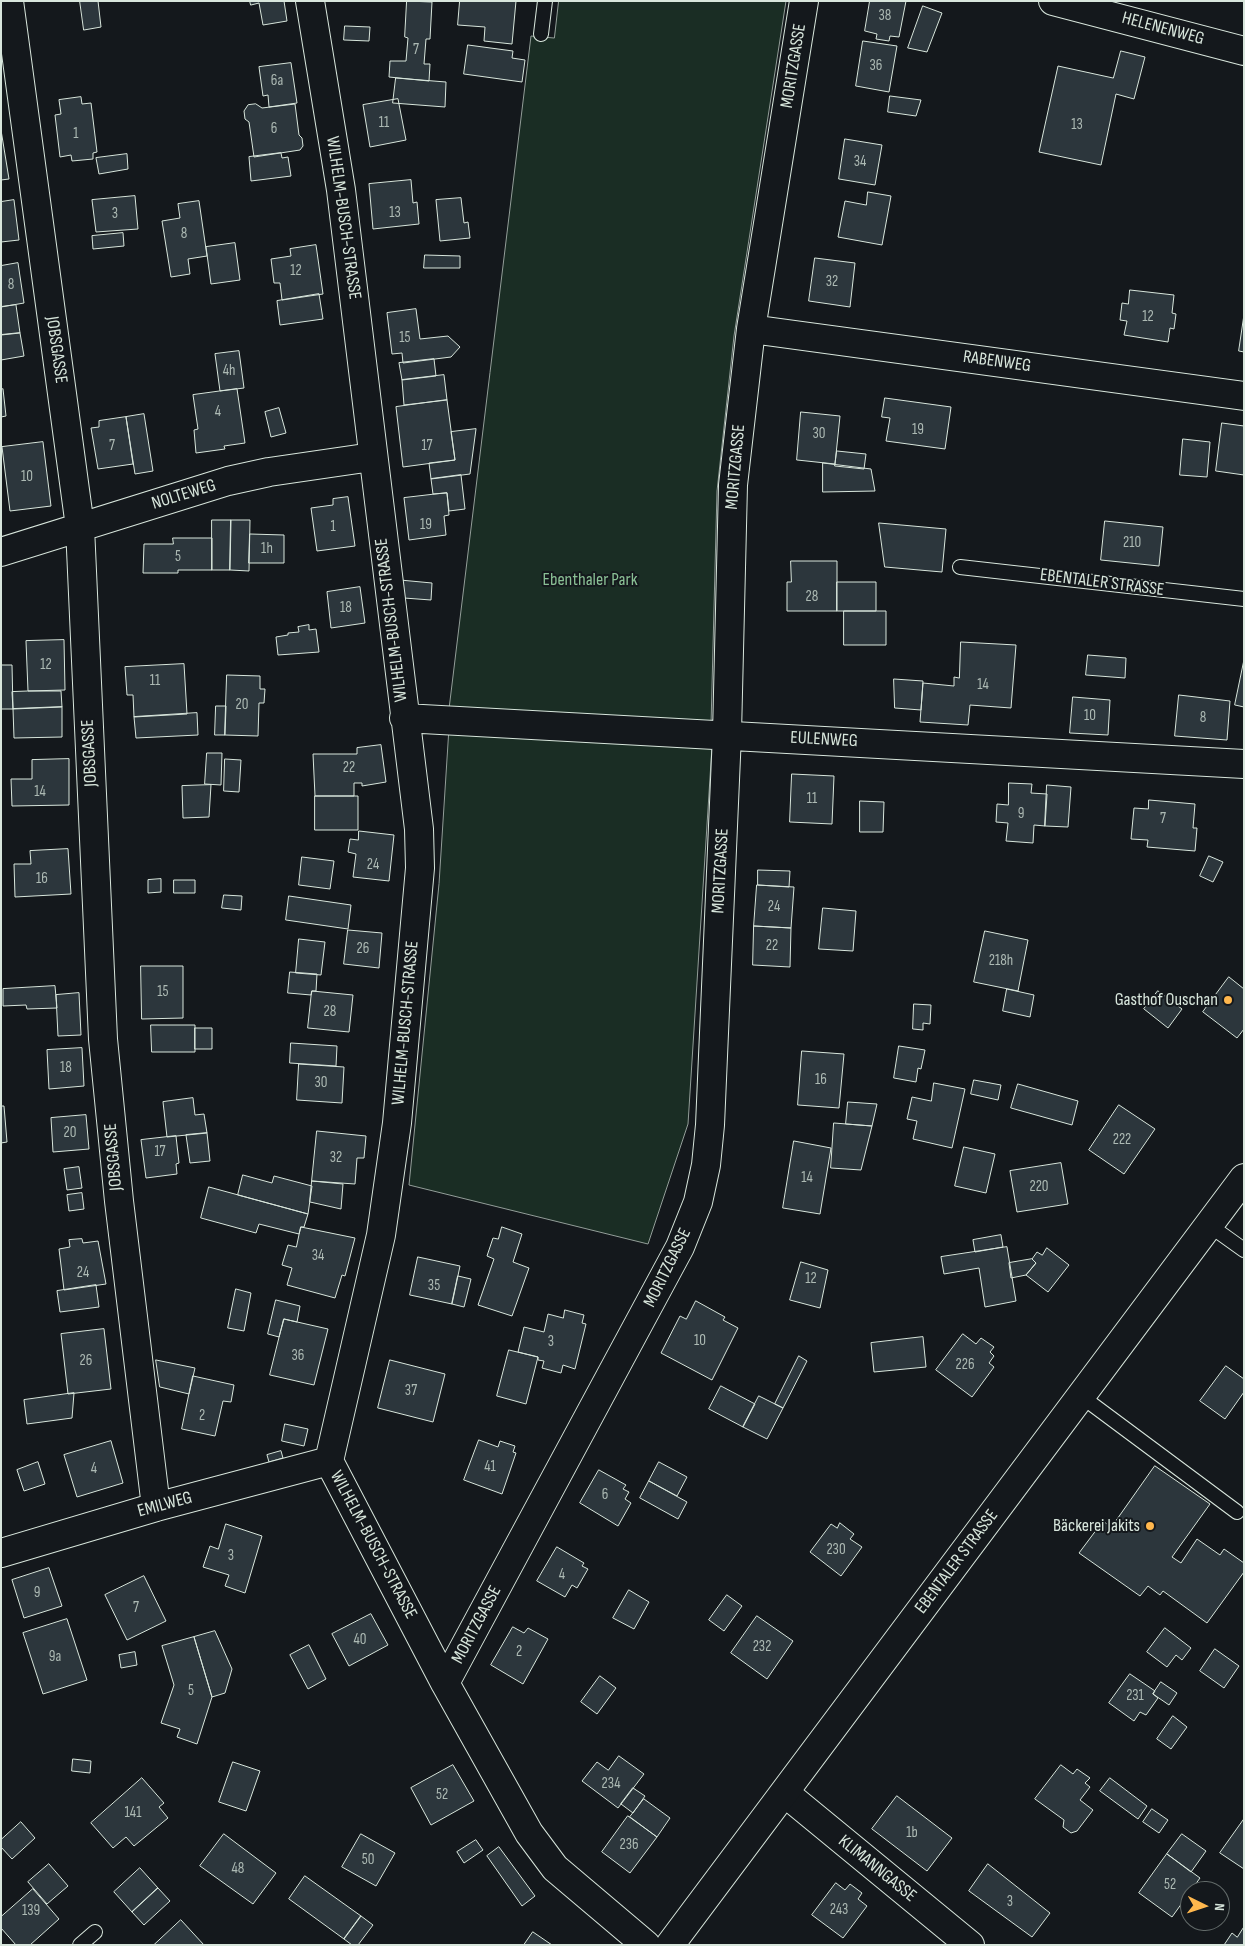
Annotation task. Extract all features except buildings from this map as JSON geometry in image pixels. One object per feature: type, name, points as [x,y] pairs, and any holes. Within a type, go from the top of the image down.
[{"type":"street","name":"JOBSGASSE","points":[[9,1],[80,527],[103,1039],[118,1201],[156,1507]]},
{"type":"street","name":"WILHELM-BUSCH-STRASSE","points":[[310,1],[341,190],[372,457],[419,828],[420,868],[397,1123],[381,1235],[329,1461],[445,1683],[530,1833],[555,1868],[646,1945]]},
{"type":"street","name":"MORITZGASSE","points":[[445,1683],[680,1247],[698,1202],[706,1165],[710,1125],[727,734],[733,485],[751,329],[804,1]]},
{"type":"street","name":"HELENENWEG","points":[[1053,1],[1244,51]]},
{"type":"street","name":"RABENWEG","points":[[751,329],[1244,396]]},
{"type":"street","name":"NOLTEWEG","points":[[1,552],[228,481],[269,472],[372,457]]},
{"type":"street","name":"EULENWEG","points":[[404,718],[727,734],[1244,764]]},
{"type":"street","name":"EBENTALER STRASSE","points":[[670,1945],[1244,1178]]},
{"type":"street","name":"EMILWEG","points":[[1,1553],[156,1507],[329,1461]]},
{"type":"street","name":"KLIMANNGASSE","points":[[785,1793],[970,1945]]},
{"type":"lane","points":[[541,34],[545,1]]},
{"type":"lane","name":"EBENTALER STRASSE","points":[[960,566],[1244,599]]},
{"type":"lane","points":[[1209,1225],[1244,1250]]},
{"type":"lane","points":[[1081,1396],[1237,1512]]},
{"type":"lane","points":[[80,1945],[95,1932]]},
{"type":"green space","name":"Ebenthaler Park","points":[[559,1],[786,1],[734,336],[717,491],[711,725],[449,709],[531,36],[554,38]]},
{"type":"green space","points":[[449,734],[712,746],[688,1124],[648,1244],[409,1185],[439,884]]},
{"type":"place","name":"Gasthof Ouschan","points":[[1228,1000]]},
{"type":"place","name":"Bäckerei Jakits","points":[[1150,1526]]}]
